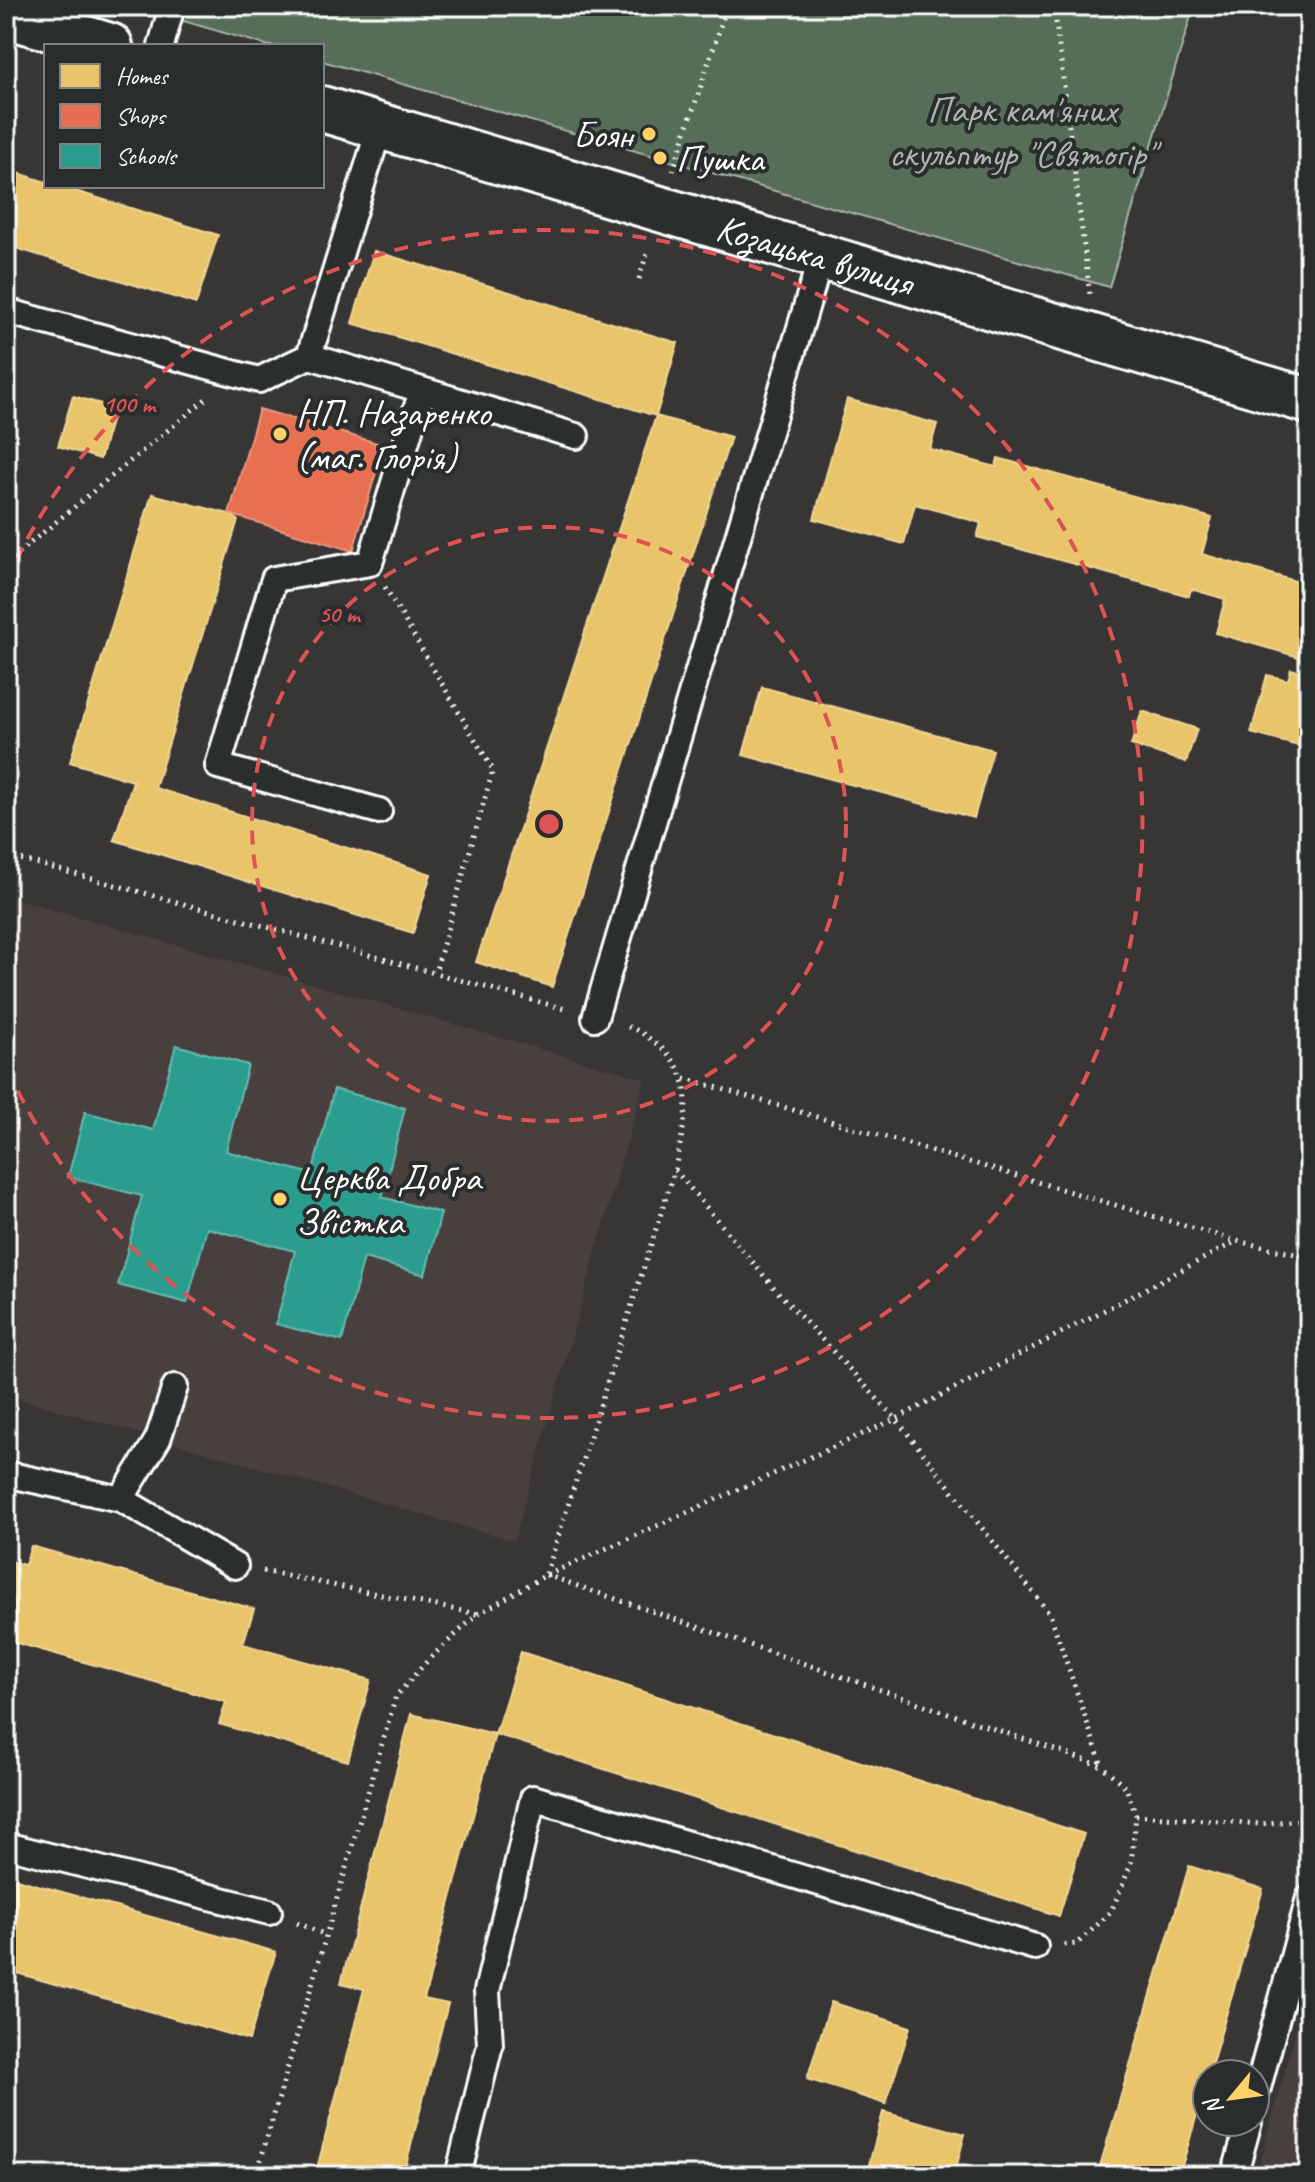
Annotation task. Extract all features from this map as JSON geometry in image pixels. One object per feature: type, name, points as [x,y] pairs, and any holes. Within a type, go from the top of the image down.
[{"type":"street","points":[[6,15],[103,44]]},
{"type":"street","name":"Козацька вулиця","points":[[324,110],[1309,401]]},
{"type":"lane","points":[[162,44],[172,6]]},
{"type":"lane","points":[[309,356],[380,126]]},
{"type":"lane","points":[[595,1018],[821,257]]},
{"type":"lane","points":[[6,311],[259,380],[309,356],[576,436]]},
{"type":"lane","points":[[379,811],[218,766],[274,579],[370,563],[422,390]]},
{"type":"lane","points":[[121,1499],[158,1439],[175,1387]]},
{"type":"lane","points":[[6,1474],[121,1499],[235,1566]]},
{"type":"lane","points":[[458,2176],[490,2045],[487,1991],[533,1798],[1035,1947]]},
{"type":"lane","points":[[6,1845],[269,1912]]},
{"type":"lane","points":[[1266,2058],[1309,1898]]},
{"type":"lane","points":[[1234,2176],[1245,2138]]},
{"type":"path","points":[[639,279],[727,6]]},
{"type":"path","points":[[1054,6],[1096,338]]},
{"type":"path","points":[[6,563],[236,374]]},
{"type":"path","points":[[370,563],[493,770],[435,973]]},
{"type":"path","points":[[6,855],[637,1029],[672,1056],[685,1078],[686,1111],[675,1169],[546,1575]]},
{"type":"path","points":[[685,1078],[1237,1241],[1309,1257]]},
{"type":"path","points":[[675,1169],[776,1290],[896,1419],[1050,1614],[1102,1766]]},
{"type":"path","points":[[256,2176],[396,1696],[429,1659],[478,1614],[546,1575],[896,1419],[1237,1241]]},
{"type":"path","points":[[235,1566],[478,1614]]},
{"type":"path","points":[[546,1575],[1102,1766],[1126,1787],[1136,1815],[1131,1864],[1111,1912],[1077,1944],[1035,1947]]},
{"type":"path","points":[[1136,1815],[1260,1824],[1309,1819]]},
{"type":"shaded area","points":[[6,896],[645,1079],[514,1541],[6,1395]]},
{"type":"shaded area","points":[[1309,1984],[1309,2176],[1256,2176],[1266,2138],[1271,2138],[1271,2122]]},
{"type":"green space","name":"Парк кам'яних скульптур \"Святогір\"","points":[[132,6],[1194,6],[1109,287],[324,62],[324,44],[262,44]]},
{"type":"building: Homes","points":[[6,169],[44,181],[44,188],[65,188],[218,235],[196,304],[6,245]]},
{"type":"building: Homes","points":[[374,251],[678,343],[656,416],[352,323]]},
{"type":"building: Homes","points":[[73,396],[115,408],[100,459],[58,446]]},
{"type":"building: Homes","points":[[847,399],[937,424],[930,449],[996,467],[998,458],[1212,518],[1202,554],[1309,585],[1309,632],[1302,658],[1216,633],[1225,599],[1191,589],[1189,596],[977,537],[981,523],[915,504],[904,544],[814,519]]},
{"type":"building: Homes","points":[[656,416],[731,437],[552,987],[476,962]]},
{"type":"building: Homes","points":[[152,494],[229,514],[238,520],[155,788],[431,874],[413,933],[114,840],[133,781],[70,762]]},
{"type":"building: Homes","points":[[1291,669],[1309,674],[1309,749],[1251,733],[1267,675],[1288,680]]},
{"type":"building: Homes","points":[[762,687],[993,750],[974,818],[743,755]]},
{"type":"building: Homes","points":[[1142,711],[1197,729],[1186,762],[1131,745]]},
{"type":"building: Homes","points":[[31,1546],[254,1609],[243,1644],[371,1680],[348,1761],[219,1724],[226,1702],[6,1640],[6,1560],[25,1565]]},
{"type":"building: Homes","points":[[521,1652],[1084,1834],[1059,1916],[495,1734]]},
{"type":"building: Homes","points":[[411,1714],[495,1734],[424,1999],[448,2004],[403,2176],[315,2176],[364,1989],[341,1983]]},
{"type":"building: Homes","points":[[1189,1866],[1263,1889],[1214,2058],[1191,2058],[1191,2135],[1179,2176],[1097,2176]]},
{"type":"building: Homes","points":[[9,1877],[276,1952],[249,2040],[6,1970],[6,1887]]},
{"type":"building: Homes","points":[[831,2002],[910,2027],[886,2104],[807,2079]]},
{"type":"building: Homes","points":[[883,2112],[965,2134],[954,2176],[866,2176]]},
{"type":"building: Shops","points":[[259,409],[384,445],[353,551],[229,514]]},
{"type":"building: Schools","points":[[176,1045],[248,1065],[226,1151],[312,1174],[334,1089],[405,1108],[382,1197],[441,1213],[425,1275],[364,1258],[342,1341],[276,1324],[295,1251],[207,1228],[187,1303],[118,1285],[142,1196],[68,1177],[85,1112],[153,1130]]},
{"type":"place","name":"Боян","points":[[649,134]]},
{"type":"place","name":"Пушка","points":[[660,158]]},
{"type":"place","name":"НП. Назаренко (маг. Глорія)","points":[[280,434]]},
{"type":"place","name":"Церква Добра Звістка","points":[[280,1199]]}]
